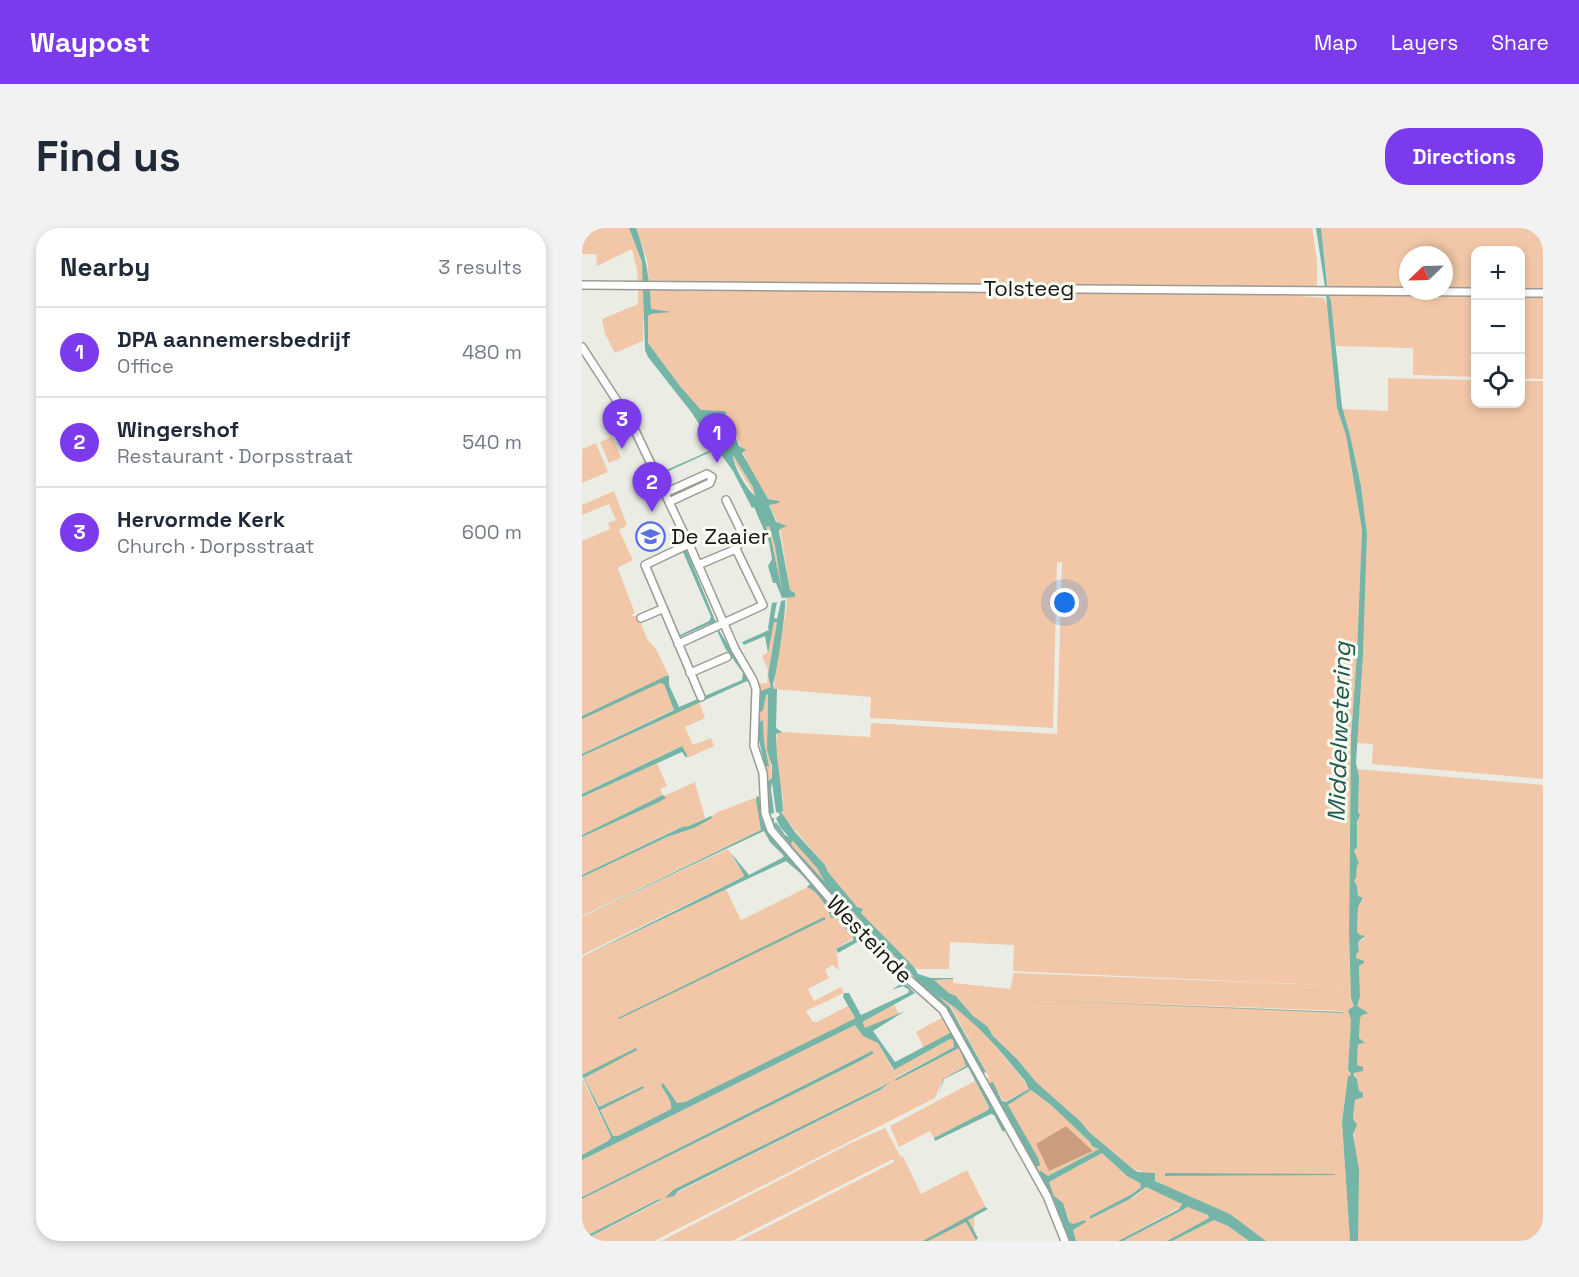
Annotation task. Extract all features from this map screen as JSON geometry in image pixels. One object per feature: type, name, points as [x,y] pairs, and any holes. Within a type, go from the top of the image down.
[{"type":"street","name":"Tolsteeg","points":[[582,285],[1471,292]]},
{"type":"street","points":[[1525,292],[1543,293]]},
{"type":"street","name":"Westeinde","points":[[582,347],[632,424],[689,543],[719,626],[756,689],[754,746],[763,772],[765,813],[771,830],[868,943],[943,1010],[1047,1196],[1065,1241]]},
{"type":"street","points":[[664,493],[707,474],[712,477],[710,483],[669,502]]},
{"type":"street","points":[[698,565],[736,549],[743,535],[726,500]]},
{"type":"street","points":[[689,543],[645,565],[701,698]]},
{"type":"street","points":[[678,644],[763,605],[736,549]]},
{"type":"street","points":[[641,618],[662,609]]},
{"type":"street","points":[[690,673],[727,657]]},
{"type":"shaded area","points":[[582,228],[629,228],[642,262],[644,282],[638,282],[632,249],[597,266],[596,254],[582,254]]},
{"type":"shaded area","points":[[636,228],[1312,228],[1317,261],[1317,288],[649,282],[647,260]]},
{"type":"shaded area","points":[[1321,228],[1543,228],[1543,291],[1525,291],[1525,246],[1471,246],[1471,290],[1453,290],[1453,246],[1399,246],[1399,290],[1328,289]]},
{"type":"shaded area","points":[[638,287],[644,287],[643,341],[615,353],[605,334],[602,319],[638,304]]},
{"type":"shaded area","points":[[649,287],[1301,294],[1301,296],[1324,298],[1328,308],[1337,408],[1346,435],[1362,530],[1351,736],[1349,932],[1351,998],[1354,1006],[1348,1010],[1351,1020],[1348,1070],[1351,1073],[1348,1076],[1342,1122],[1350,1241],[1266,1241],[1230,1214],[1164,1186],[1143,1172],[1133,1169],[1089,1132],[1080,1121],[1036,1082],[1017,1059],[993,1036],[987,1026],[972,1015],[956,996],[934,980],[953,979],[953,983],[1010,989],[1014,973],[1347,986],[1013,971],[1014,945],[950,942],[949,969],[916,969],[861,913],[825,865],[782,815],[783,798],[776,764],[777,733],[870,737],[871,723],[1057,734],[1062,562],[1057,562],[1053,728],[870,718],[871,697],[774,689],[787,605],[786,597],[795,593],[790,590],[780,529],[769,504],[777,504],[779,501],[768,499],[750,468],[725,411],[701,410],[648,343],[648,316],[667,312],[651,310]],"holes":[[[1059,1000],[1343,1011],[1343,1012]]]},
{"type":"shaded area","points":[[1328,293],[1399,293],[1399,300],[1453,300],[1453,294],[1471,294],[1471,377],[1413,375],[1413,348],[1336,346]]},
{"type":"shaded area","points":[[1525,294],[1543,294],[1543,379],[1525,378]]},
{"type":"shaded area","points":[[1388,378],[1471,380],[1471,408],[1525,408],[1525,381],[1543,381],[1543,779],[1372,764],[1373,744],[1357,743],[1367,534],[1361,486],[1342,409],[1388,411]]},
{"type":"shaded area","points":[[612,437],[621,458],[609,463],[600,442]]},
{"type":"shaded area","points":[[596,443],[608,472],[582,483],[582,449]]},
{"type":"shaded area","points":[[733,455],[753,487],[755,496],[735,463]]},
{"type":"shaded area","points":[[614,491],[627,525],[619,530],[633,560],[618,569],[635,613],[629,617],[638,615],[647,639],[656,649],[669,676],[582,716],[582,541],[610,529],[608,523],[616,520],[609,504],[582,515],[582,505]]},
{"type":"shaded area","points":[[769,526],[775,545],[782,591],[766,527]]},
{"type":"shaded area","points":[[774,621],[777,622],[768,675],[771,687],[761,691],[759,710],[763,711],[768,694],[767,727],[772,778],[767,781],[765,767],[769,765],[763,721],[757,721],[758,684],[767,683],[768,670],[762,656],[768,652]]},
{"type":"shaded area","points":[[665,679],[664,684],[674,709],[582,754],[582,718]]},
{"type":"shaded area","points":[[699,702],[705,718],[685,727],[693,745],[711,738],[714,746],[687,758],[681,746],[582,794],[582,756]]},
{"type":"shaded area","points":[[657,763],[667,786],[660,789],[663,795],[582,835],[582,797]]},
{"type":"shaded area","points":[[1356,769],[1543,785],[1543,1241],[1358,1241],[1353,1119],[1355,1100],[1361,1092],[1354,1076],[1359,1067],[1357,1065],[1358,1044],[1364,1043],[1359,1038],[1360,1018],[1367,1012],[1357,1007],[1360,997],[1359,966],[1364,963],[1355,955],[1359,951],[1358,942],[1364,939],[1357,932],[1358,907],[1363,899],[1358,896],[1354,879],[1356,878],[1357,860],[1354,850],[1357,848],[1357,827],[1360,815],[1358,812],[1359,777]]},
{"type":"shaded area","points":[[695,782],[705,818],[688,827],[681,827],[582,875],[582,837],[657,803],[665,798],[664,796]]},
{"type":"shaded area","points":[[757,797],[761,830],[582,916],[582,877],[667,837],[694,828],[718,812]]},
{"type":"shaded area","points":[[793,840],[817,868],[825,882],[793,847],[791,843]]},
{"type":"shaded area","points":[[728,849],[744,875],[743,877],[582,955],[582,917]]},
{"type":"shaded area","points":[[808,887],[822,899],[829,915],[836,918],[853,938],[836,949],[839,970],[832,965],[825,970],[829,978],[808,989],[814,1001],[841,987],[844,993],[806,1011],[813,1022],[817,1022],[848,1006],[855,1019],[685,1102],[677,1103],[663,1084],[661,1085],[670,1100],[671,1109],[618,1136],[613,1136],[600,1110],[642,1086],[599,1107],[584,1078],[636,1049],[582,1075],[582,957],[726,889],[741,920]]},
{"type":"shaded area","points":[[843,903],[908,969],[902,970],[871,942],[874,939]]},
{"type":"shaded area","points":[[938,996],[975,1024],[1030,1089],[1004,1102],[991,1081],[1028,1156],[1037,1167],[1008,1105],[1031,1090],[1051,1105],[1089,1141],[1090,1145],[1092,1143],[1099,1149],[1048,1176],[1043,1174],[1069,1241],[985,1080],[989,1077],[951,1007]],"holes":[[[1066,1126],[1093,1151],[1049,1171],[1036,1144]]]},
{"type":"shaded area","points":[[894,1004],[899,1014],[865,1029],[864,1021]]},
{"type":"shaded area","points":[[943,1017],[952,1032],[924,1048],[916,1032]]},
{"type":"shaded area","points":[[855,1025],[863,1036],[878,1043],[893,1070],[950,1039],[953,1040],[954,1047],[895,1078],[895,1081],[956,1048],[959,1048],[966,1066],[943,1079],[935,1098],[654,1241],[582,1241],[661,1201],[659,1199],[582,1238],[582,1199],[858,1062],[872,1051],[582,1197],[582,1160]],"holes":[[[891,1082],[880,1090],[666,1198],[673,1191]]]},
{"type":"shaded area","points":[[582,1078],[611,1137],[608,1141],[582,1155]]},
{"type":"shaded area","points":[[975,1081],[989,1107],[988,1110],[934,1138],[930,1131],[899,1147],[890,1126]]},
{"type":"shaded area","points":[[1066,1126],[1093,1151],[1049,1171],[1036,1144]]},
{"type":"shaded area","points":[[885,1128],[901,1157],[903,1156],[921,1194],[967,1170],[986,1208],[974,1214],[974,1233],[977,1241],[739,1241],[894,1162],[893,1159],[732,1241],[661,1241],[849,1144]]},
{"type":"shaded area","points":[[1102,1153],[1127,1176],[1140,1183],[1141,1187],[1090,1216],[1090,1219],[1136,1196],[1146,1187],[1179,1202],[1182,1206],[1118,1241],[1076,1241],[1073,1230],[1086,1222],[1085,1220],[1073,1224],[1069,1222],[1049,1182]]},
{"type":"shaded area","points":[[1185,1207],[1208,1215],[1209,1218],[1167,1241],[1123,1241]]},
{"type":"shaded area","points":[[1214,1220],[1228,1226],[1249,1241],[1172,1241]]},
{"type":"water","points":[[629,228],[636,228],[642,248],[651,309],[671,312],[648,316],[648,343],[701,410],[725,411],[739,446],[746,450],[742,453],[768,499],[779,501],[779,503],[769,505],[776,522],[787,526],[779,531],[790,590],[795,593],[795,597],[782,598],[776,583],[773,583],[768,566],[772,559],[769,542],[754,507],[752,508],[733,471],[717,449],[662,474],[714,447],[700,433],[703,430],[692,413],[645,350],[642,262]],"holes":[[[733,455],[753,487],[755,496],[741,477]],[[769,526],[775,546],[782,591],[771,539],[766,527]]]},
{"type":"water","points":[[1316,228],[1321,228],[1342,407],[1361,486],[1367,534],[1363,655],[1356,763],[1359,777],[1358,812],[1360,815],[1357,822],[1357,848],[1354,850],[1359,864],[1354,880],[1358,896],[1363,898],[1358,907],[1357,932],[1365,936],[1358,942],[1359,951],[1356,955],[1356,958],[1364,961],[1359,966],[1360,997],[1357,1006],[1367,1012],[1360,1018],[1359,1038],[1365,1043],[1358,1044],[1357,1065],[1363,1067],[1363,1071],[1354,1073],[1359,1091],[1363,1093],[1363,1097],[1355,1100],[1353,1119],[1357,1125],[1353,1134],[1359,1170],[1358,1241],[1350,1241],[1342,1122],[1348,1076],[1351,1073],[1348,1070],[1351,1020],[1348,1010],[1354,1006],[1351,998],[1349,932],[1351,736],[1362,530],[1346,435],[1337,408],[1326,294]]},
{"type":"water","points":[[686,549],[719,630],[752,686],[747,681],[582,756],[674,710],[664,684],[660,683],[582,719],[582,716],[666,676],[669,676],[669,685],[679,707],[742,680],[743,673],[725,648],[715,626],[709,624],[680,637],[709,621],[711,617],[683,552]]},
{"type":"water","points":[[785,600],[784,615],[773,684],[774,689],[777,689],[776,728],[782,732],[776,734],[776,744],[783,811],[781,812],[795,832],[825,865],[828,872],[857,907],[863,909],[861,913],[914,967],[918,974],[931,978],[953,978],[934,980],[956,996],[972,1015],[987,1026],[993,1036],[1017,1059],[1036,1082],[1080,1121],[1089,1132],[1133,1169],[1138,1172],[1155,1173],[1155,1181],[1230,1214],[1266,1241],[1249,1241],[1228,1226],[1214,1220],[1172,1241],[1167,1241],[1209,1218],[1208,1215],[1188,1207],[1123,1241],[1118,1241],[1179,1209],[1182,1204],[1146,1187],[1130,1199],[1090,1219],[1090,1216],[1141,1187],[1140,1183],[1127,1176],[1102,1153],[1049,1182],[1054,1196],[1063,1203],[1069,1222],[1073,1224],[1085,1220],[1086,1222],[1073,1230],[1076,1241],[1069,1241],[1052,1195],[1048,1192],[1038,1172],[1041,1171],[1048,1176],[1099,1149],[1092,1146],[1051,1105],[1031,1090],[1008,1105],[1038,1158],[1040,1165],[1037,1167],[1035,1165],[989,1086],[989,1083],[993,1082],[1002,1101],[1006,1102],[1029,1089],[1025,1081],[974,1024],[938,996],[950,1007],[986,1072],[982,1074],[946,1006],[911,978],[915,978],[843,903],[874,939],[871,942],[772,823],[770,819],[774,818],[774,824],[776,822],[789,837],[776,818],[780,815],[776,812],[772,782],[774,813],[768,814],[767,782],[772,778],[772,766],[767,750],[768,694],[763,711],[759,710],[761,691],[771,687],[768,675],[777,622],[774,622],[768,653],[765,636],[744,645],[742,642],[769,630],[772,603],[777,602],[774,618],[777,619],[781,601]],"holes":[[[793,841],[817,868],[825,882],[793,847],[791,843]]]},
{"type":"water","points":[[763,720],[769,766],[765,767],[758,736],[759,722]]},
{"type":"water","points":[[682,746],[687,755],[686,758],[682,752],[582,797],[582,794]]},
{"type":"water","points":[[663,795],[666,798],[657,803],[582,837],[582,835]]},
{"type":"water","points":[[757,796],[762,820],[768,833],[859,941],[838,953],[836,949],[853,940],[853,937],[836,918],[831,918],[822,901],[807,887],[810,884],[786,861],[582,957],[743,877],[731,853],[749,875],[782,858],[784,856],[770,842],[764,831],[582,917],[761,830]]},
{"type":"water","points":[[711,816],[712,818],[694,828],[667,837],[582,877],[682,827]]},
{"type":"water","points":[[824,917],[826,919],[618,1018]]},
{"type":"water","points":[[898,976],[915,993],[864,1021],[865,1028],[905,1011],[873,1031],[895,1062],[952,1032],[1006,1130],[1003,1132],[994,1115],[991,1114],[935,1141],[934,1138],[988,1110],[989,1107],[968,1067],[944,1079],[939,1095],[943,1079],[966,1066],[959,1048],[895,1081],[954,1047],[953,1040],[950,1039],[894,1070],[878,1043],[863,1036],[855,1025],[582,1160],[582,1155],[608,1141],[611,1137],[582,1075],[636,1048],[637,1050],[584,1078],[599,1107],[643,1086],[644,1088],[600,1110],[613,1136],[618,1136],[671,1109],[670,1100],[661,1085],[663,1083],[677,1103],[685,1102],[854,1019],[843,997],[844,993],[849,993],[861,1015],[908,993],[909,990],[903,986],[892,990],[900,984]]},
{"type":"water","points":[[962,997],[1343,1012],[1343,1013]]},
{"type":"water","points":[[872,1051],[874,1053],[858,1062],[582,1199],[582,1197]]},
{"type":"water","points":[[891,1082],[880,1090],[678,1191],[674,1196],[665,1198],[673,1190]]},
{"type":"water","points":[[1165,1173],[1335,1174],[1335,1175],[1165,1176]]},
{"type":"water","points":[[661,1200],[582,1241],[582,1238]]},
{"type":"water","points":[[985,1207],[988,1209],[968,1220],[978,1238],[976,1240],[966,1222],[928,1241],[923,1241]]},
{"type":"place","name":"Hervormde Kerk","points":[[622,449]]},
{"type":"place","name":"DPA aannemersbedrijf","points":[[717,463]]},
{"type":"place","name":"Wingershof","points":[[652,512]]},
{"type":"place","name":"De Zaaier","points":[[650,536]]},
{"type":"water label","name":"Middelwetering","points":[[1339,732]]}]
